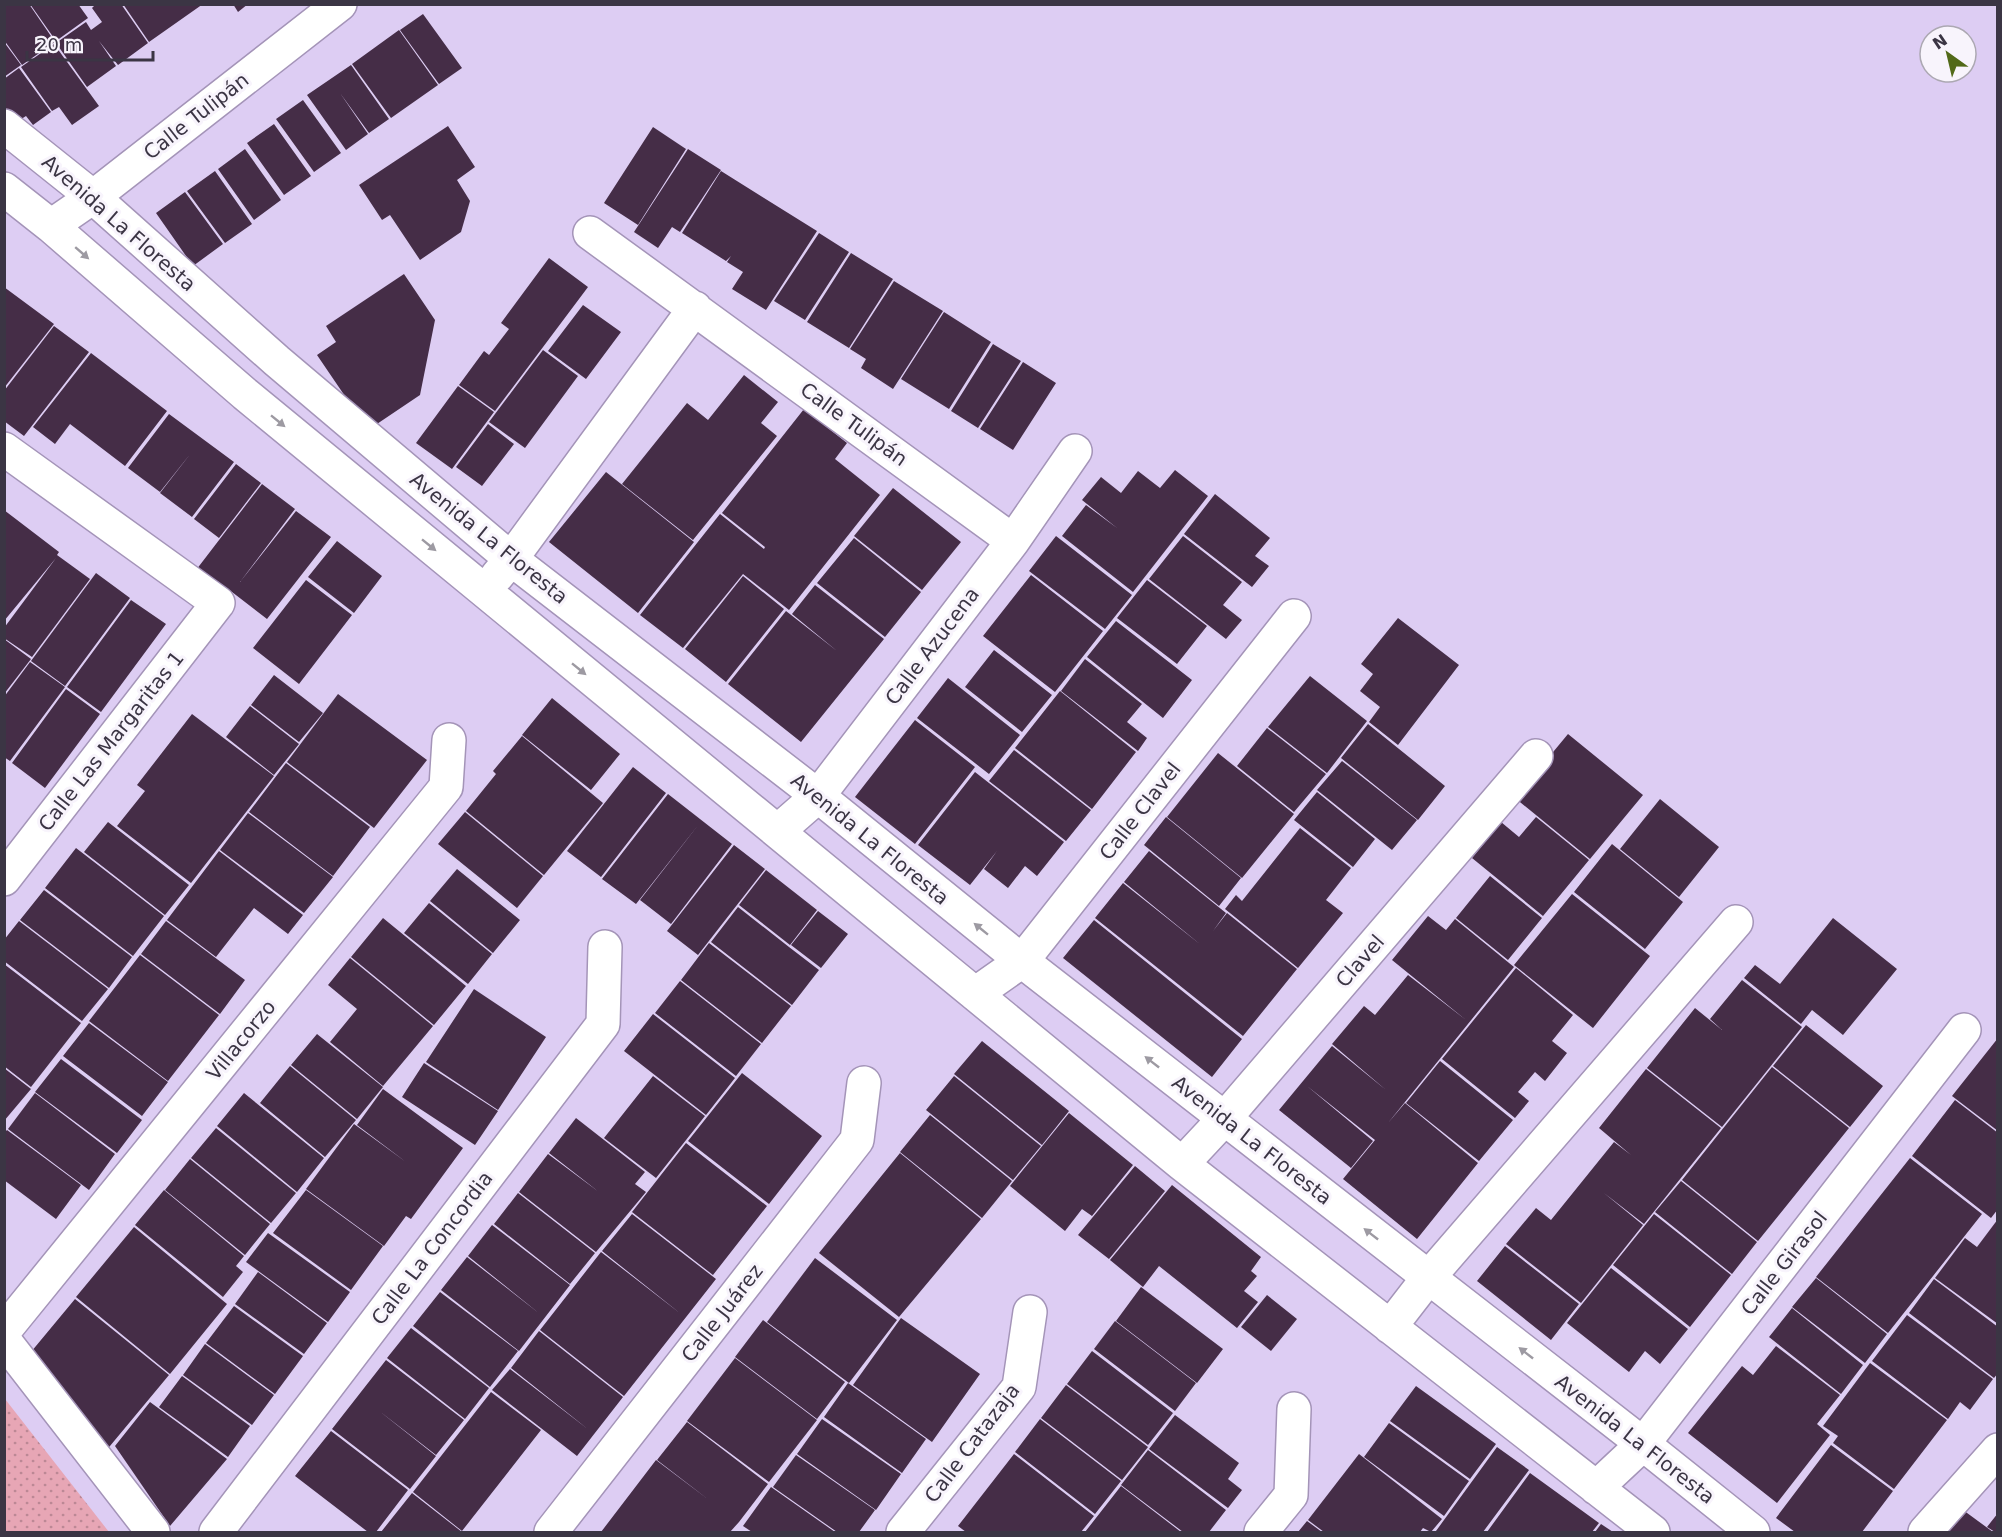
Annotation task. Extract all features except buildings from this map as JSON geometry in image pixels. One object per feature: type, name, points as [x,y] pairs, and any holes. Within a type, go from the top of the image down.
[{"type":"street","name":"Calle Tulipán","points":[[51,226],[340,4]]},
{"type":"street","name":"Avenida La Floresta","points":[[4,126],[93,196],[277,361],[511,560],[818,796],[1022,961],[1643,1444],[1753,1533]]},
{"type":"street","points":[[4,189],[51,226],[245,394],[1182,1164],[1653,1533]]},
{"type":"street","name":"Calle Tulipán","points":[[590,233],[1013,541]]},
{"type":"street","points":[[484,591],[511,560],[695,308]]},
{"type":"street","points":[[245,394],[277,361]]},
{"type":"street","name":"Calle Las Margaritas 1","points":[[4,449],[218,603],[4,879]]},
{"type":"street","name":"Calle Azucena","points":[[778,831],[818,796],[1013,541],[1075,451]]},
{"type":"street","name":"Calle Clavel","points":[[975,994],[1022,961],[1294,616]]},
{"type":"street","name":"Villacorzo","points":[[4,1331],[446,787],[449,740]]},
{"type":"street","name":"Clavel","points":[[1182,1164],[1225,1118],[1536,756]]},
{"type":"street","points":[[1390,1327],[1428,1278],[1736,922]]},
{"type":"street","name":"Calle La Concordia","points":[[216,1533],[603,1024],[605,947]]},
{"type":"street","name":"Calle Girasol","points":[[1596,1488],[1643,1444],[1964,1030]]},
{"type":"street","name":"Calle Juárez","points":[[551,1533],[856,1140],[864,1083]]},
{"type":"street","name":"Calle Catazaja","points":[[903,1533],[1019,1387],[1030,1312]]},
{"type":"street","points":[[4,1340],[153,1533]]},
{"type":"street","points":[[1261,1533],[1291,1495],[1294,1409]]},
{"type":"street","points":[[1925,1533],[1998,1450]]},
{"type":"shaded area","points":[[5,1399],[109,1532],[5,1532]]}]
